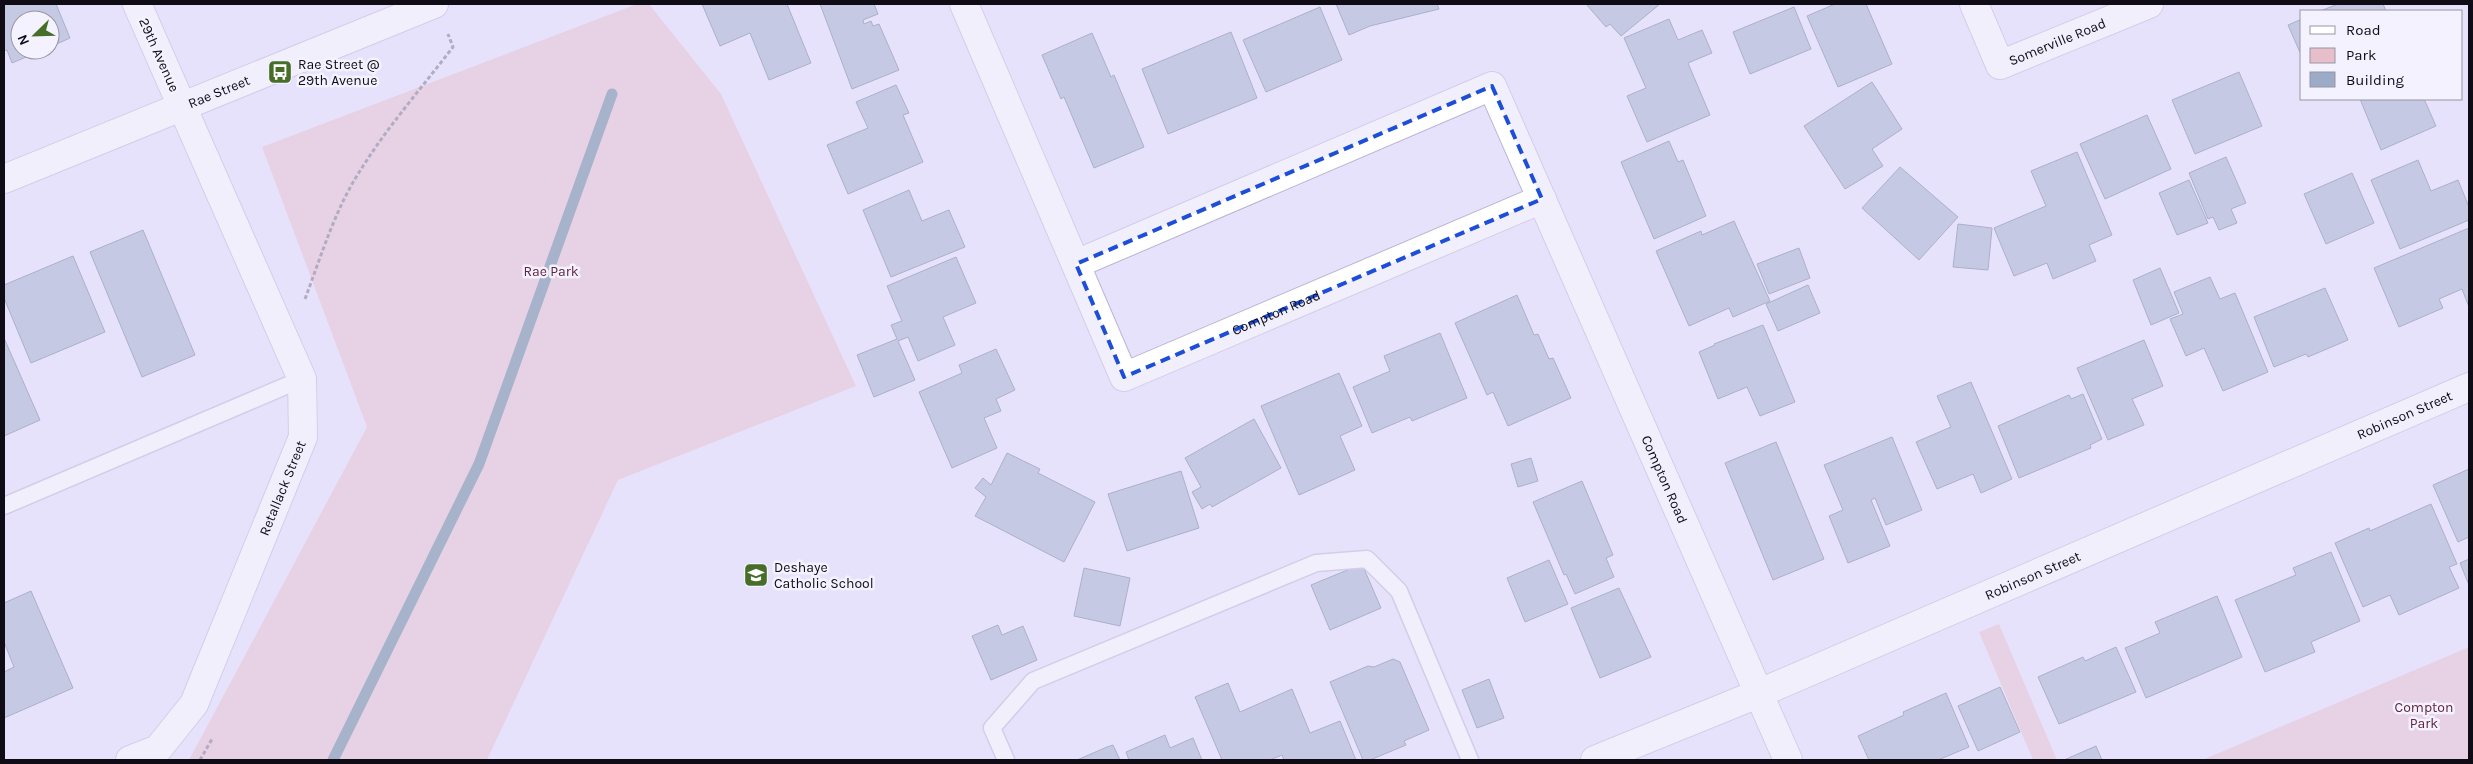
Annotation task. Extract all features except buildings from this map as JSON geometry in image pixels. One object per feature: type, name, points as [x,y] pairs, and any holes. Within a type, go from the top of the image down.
[{"type":"street","name":"29th Avenue","points":[[137,4],[182,106]]},
{"type":"street","name":"Rae Street","points":[[4,179],[434,4]]},
{"type":"street","name":"Compton Road","points":[[964,4],[1124,377],[1542,199]]},
{"type":"street","name":"Somerville Road","points":[[1974,4],[2000,65],[2149,4]]},
{"type":"street","name":"Compton Road","points":[[1076,264],[1492,86],[1788,760]]},
{"type":"street","name":"Retallack Street","points":[[130,760],[158,749],[194,704],[303,437],[302,378],[182,106]]},
{"type":"street","name":"Robinson Street","points":[[1595,760],[1760,693],[2469,387]]},
{"type":"lane","points":[[4,506],[302,378]]},
{"type":"lane","points":[[1006,760],[992,728],[1033,681],[1316,563],[1367,559],[1399,591],[1470,760]]},
{"type":"path","points":[[304,302],[340,206],[354,180],[377,146],[453,47],[446,30]]},
{"type":"highlighted area","points":[[1492,86],[1542,199],[1124,377],[1076,264]]},
{"type":"green space","name":"Rae Park","points":[[637,4],[649,4],[721,94],[856,386],[618,480],[487,760],[189,760],[367,427],[262,147]]},
{"type":"green space","points":[[1999,624],[2057,760],[2033,760],[1979,632]]},
{"type":"green space","name":"Compton Park","points":[[2469,647],[2469,760],[2202,760]]},
{"type":"waterway","points":[[333,760],[479,464],[612,94]]},
{"type":"place","name":"Rae Street @ 29th Avenue","points":[[280,72]]},
{"type":"place","name":"Deshaye Catholic School","points":[[756,575]]}]
